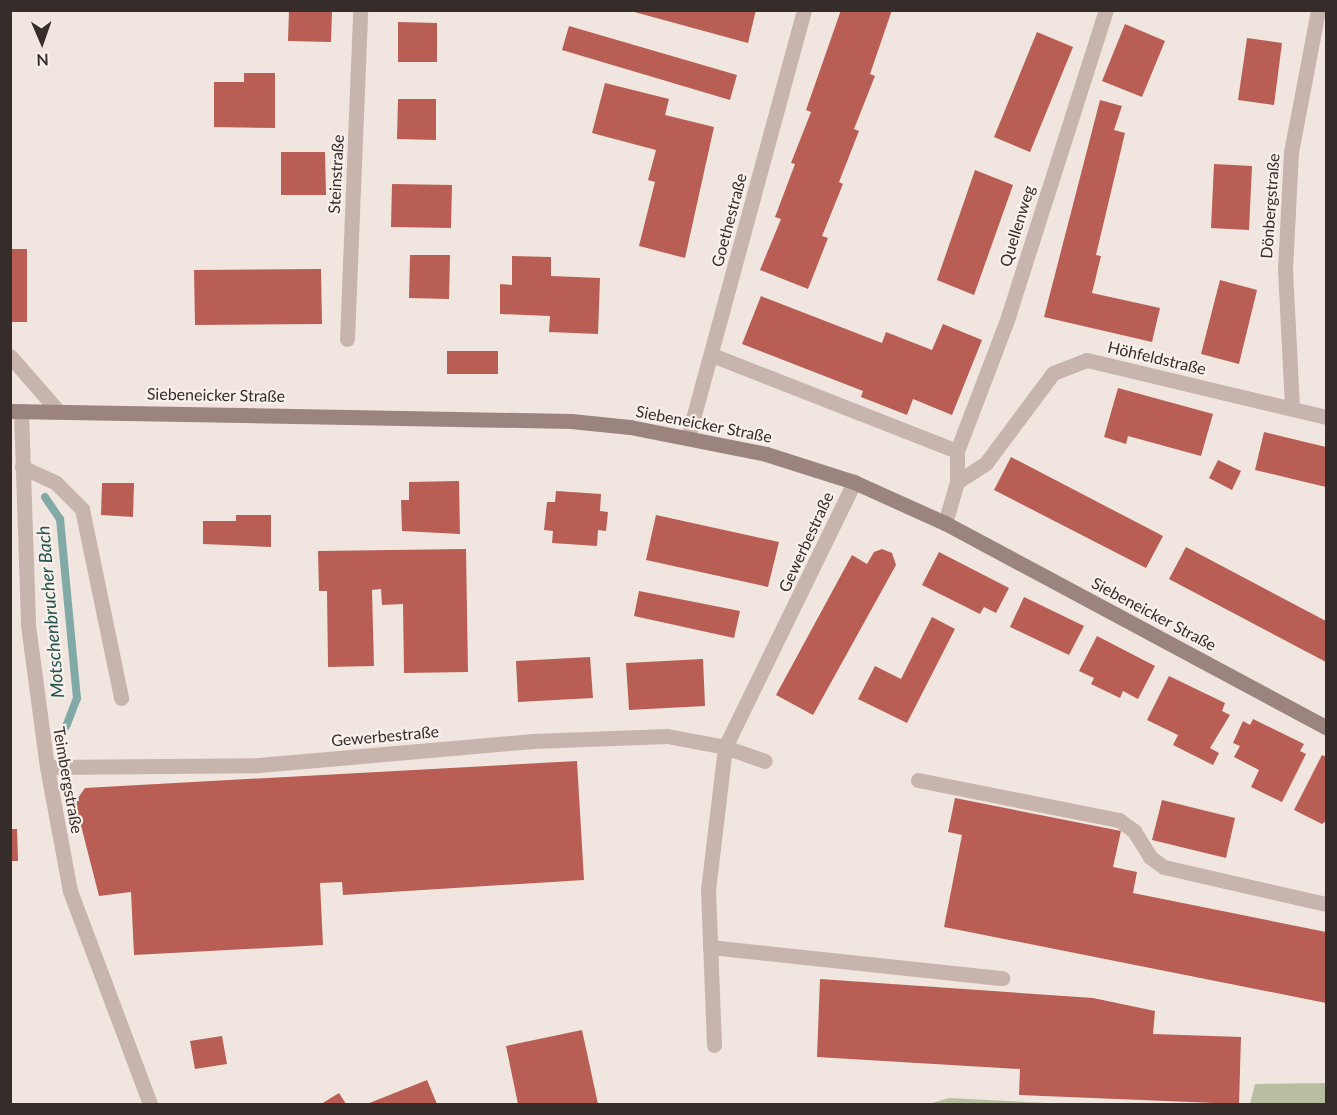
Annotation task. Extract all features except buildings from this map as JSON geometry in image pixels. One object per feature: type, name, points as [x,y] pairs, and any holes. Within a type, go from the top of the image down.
[{"type":"main road","name":"Siebeneicker Straße","points":[[16,411],[470,416],[583,422],[687,437],[766,454],[854,482],[945,523],[1326,727]]},
{"type":"street","name":"Steinstraße","points":[[347,339],[360,10]]},
{"type":"street","name":"Goethestraße","points":[[687,437],[712,355],[804,10]]},
{"type":"street","name":"Quellenweg","points":[[957,451],[1006,323],[1106,10]]},
{"type":"street","name":"Dönbergstraße","points":[[1292,407],[1285,270],[1291,152],[1318,10]]},
{"type":"street","points":[[712,355],[957,451],[957,482],[945,523]]},
{"type":"street","points":[[10,356],[58,411]]},
{"type":"street","name":"Höhfeldstraße","points":[[957,482],[986,463],[1053,373],[1087,360],[1292,407],[1326,417]]},
{"type":"street","name":"Teimbergstraße","points":[[16,411],[22,467],[28,625],[46,767],[70,891],[150,1104]]},
{"type":"street","points":[[22,467],[56,483],[82,509],[121,698]]},
{"type":"street","name":"Gewerbestraße","points":[[714,1045],[708,890],[725,747],[854,482]]},
{"type":"street","name":"Gewerbestraße","points":[[46,767],[259,765],[533,741],[667,736],[725,747]]},
{"type":"street","points":[[725,747],[765,761]]},
{"type":"street","points":[[918,780],[1119,820],[1164,867],[1326,904]]},
{"type":"street","points":[[710,946],[1002,978]]},
{"type":"green space","points":[[1326,1083],[1326,1104],[1250,1104],[1255,1084]]},
{"type":"green space","points":[[949,1098],[1065,1104],[929,1104]]},
{"type":"waterway","name":"Motschenbrucher Bach","points":[[45,497],[60,519],[77,698],[66,726]]}]
